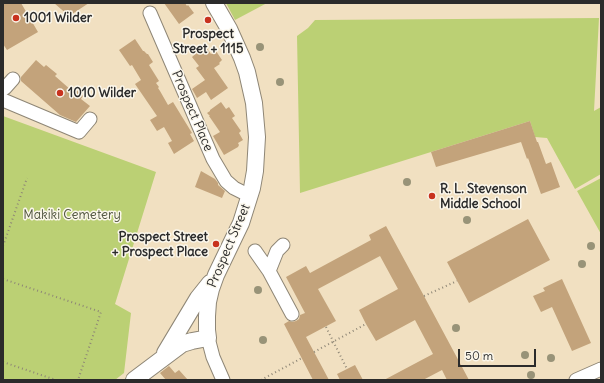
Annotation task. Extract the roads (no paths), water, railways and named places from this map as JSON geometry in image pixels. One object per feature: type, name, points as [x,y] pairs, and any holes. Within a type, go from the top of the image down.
[{"type":"main road","name":"Prospect Street","points":[[208,338],[207,316],[211,288],[241,223],[250,196],[257,154],[254,103],[247,72],[232,36],[214,3]]},
{"type":"main road","points":[[161,360],[198,298],[216,276]]},
{"type":"main road","points":[[134,380],[182,344],[208,338]]},
{"type":"street","name":"Prospect Place","points":[[150,13],[213,160],[223,177],[234,188],[250,196]]},
{"type":"street","points":[[3,89],[13,79]]},
{"type":"street","points":[[3,100],[79,132],[90,119]]},
{"type":"street","points":[[269,271],[277,251],[283,245]]},
{"type":"street","points":[[255,251],[269,271],[292,314]]},
{"type":"street","points":[[208,338],[212,357],[223,380]]},
{"type":"street","points":[[576,380],[601,369]]},
{"type":"place","name":"1001 Wilder","points":[[16,18]]},
{"type":"place","name":"Prospect Street + 1115","points":[[208,20]]},
{"type":"place","name":"1010 Wilder","points":[[60,93]]},
{"type":"place","name":"R. L. Stevenson Middle School","points":[[432,196]]},
{"type":"place","name":"Prospect Street + Prospect Place","points":[[216,244]]},
{"type":"park label","name":"Makiki Cemetery","points":[[72,215]]}]
